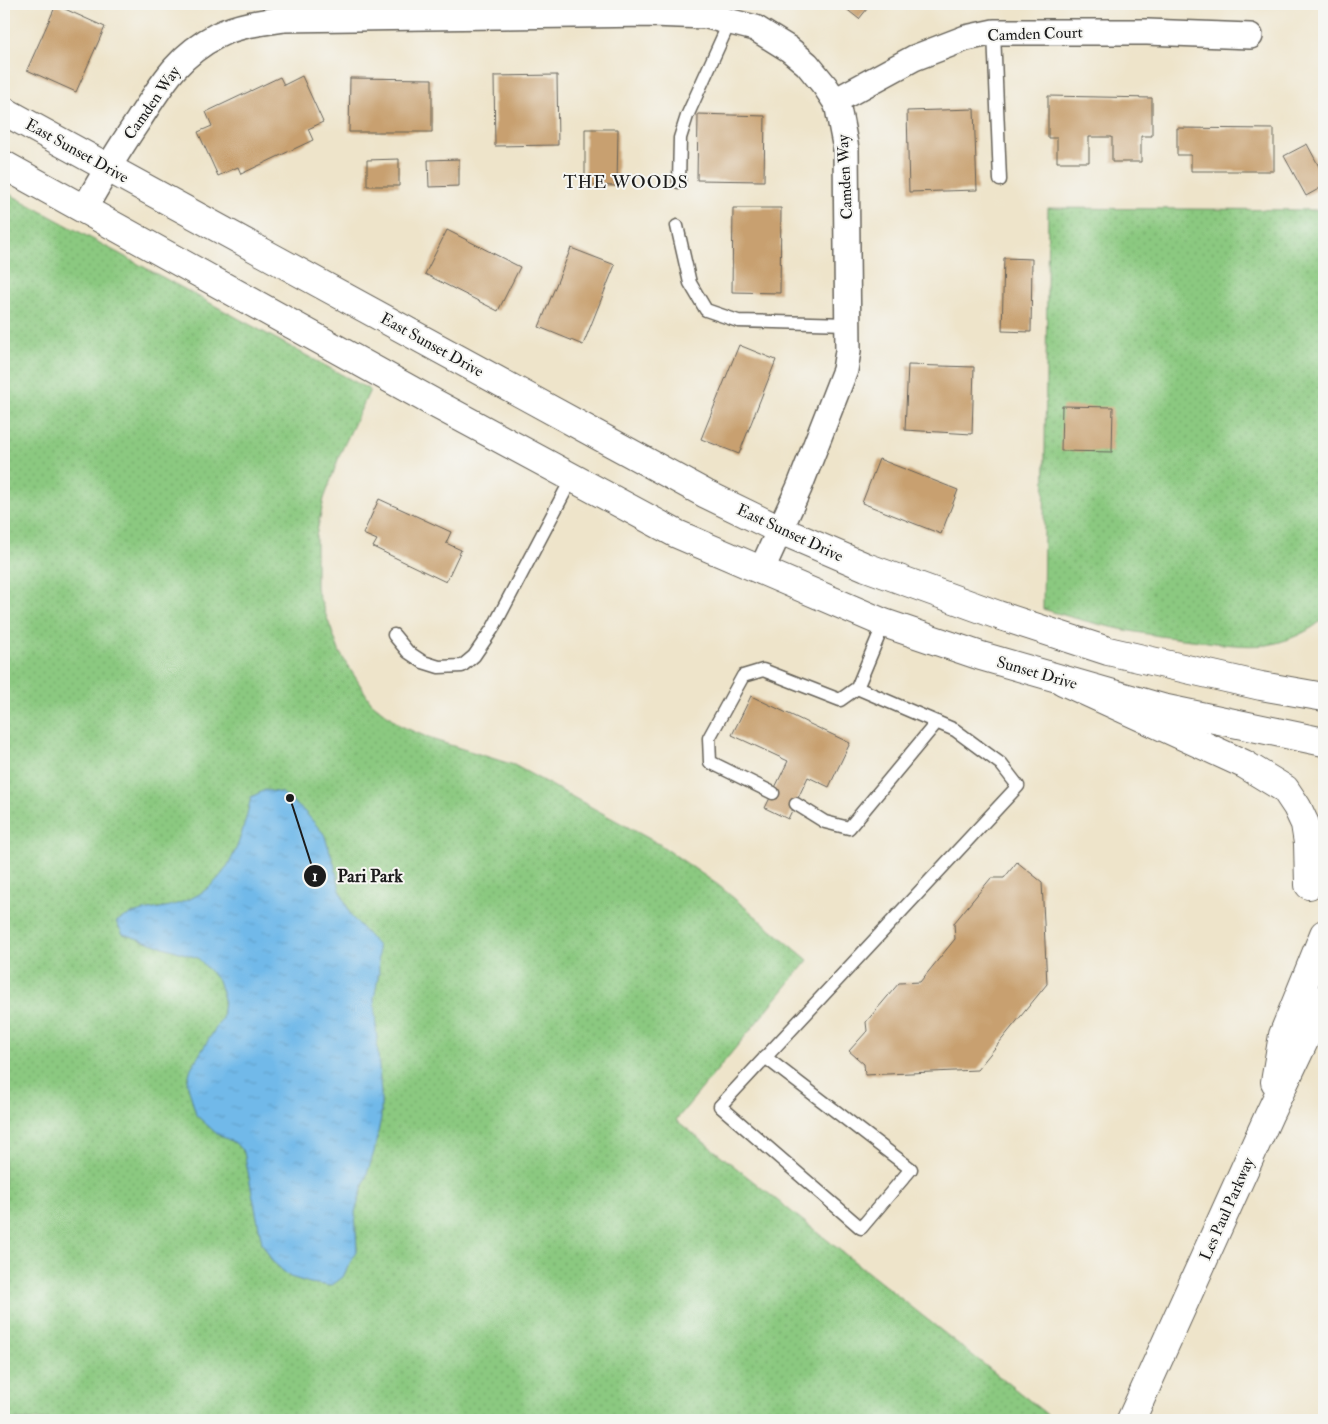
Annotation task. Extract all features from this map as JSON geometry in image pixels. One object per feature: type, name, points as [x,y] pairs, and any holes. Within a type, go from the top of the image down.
[{"type":"main road","name":"East Sunset Drive","points":[[4,111],[706,494],[780,530],[866,568],[998,615],[1108,651],[1261,686],[1324,697]]},
{"type":"main road","points":[[4,165],[427,400],[572,478],[677,534],[761,571]]},
{"type":"main road","name":"Sunset Drive","points":[[761,571],[884,624],[1063,681],[1162,708],[1324,742]]},
{"type":"main road","points":[[1063,681],[1244,764],[1285,789],[1298,807],[1305,824],[1308,843],[1309,885]]},
{"type":"main road","points":[[1269,1115],[1283,1034],[1324,934]]},
{"type":"main road","name":"Les Paul Parkway","points":[[1131,1420],[1269,1115],[1321,1010]]},
{"type":"street","name":"Camden Way","points":[[84,209],[107,168],[170,73],[193,50],[219,35],[246,25],[284,18],[651,14],[688,10],[755,28],[789,49],[807,64],[835,101],[838,108],[846,149],[848,324],[848,351],[845,370],[799,488],[761,571]]},
{"type":"street","name":"Camden Court","points":[[835,101],[874,78],[914,58],[966,38],[994,32],[1147,32],[1250,36]]},
{"type":"lane","points":[[679,182],[680,138],[687,116],[730,21]]},
{"type":"lane","points":[[994,32],[1000,180]]},
{"type":"lane","points":[[677,226],[690,283],[706,310],[738,321],[848,324]]},
{"type":"lane","points":[[394,635],[408,652],[423,662],[439,667],[462,666],[474,656],[494,628],[572,478]]},
{"type":"lane","points":[[773,793],[710,762],[709,738],[743,676],[763,670],[840,700],[857,688],[884,624]]},
{"type":"lane","points":[[766,1057],[911,1169],[861,1228],[720,1106],[1018,786],[1001,764],[955,730],[857,688]]},
{"type":"lane","points":[[796,804],[825,822],[849,828],[937,722]]},
{"type":"green space","points":[[4,191],[370,390],[340,454],[324,499],[316,536],[316,588],[340,653],[371,702],[401,726],[434,740],[514,765],[659,844],[718,885],[808,960],[676,1120],[1054,1420],[4,1420]]},
{"type":"green space","points":[[1048,208],[1324,210],[1324,618],[1319,623],[1297,636],[1273,644],[1258,646],[1233,645],[1141,633],[1101,625],[1043,609]]},
{"type":"water","points":[[265,790],[282,793],[304,811],[324,834],[334,863],[340,890],[351,916],[378,946],[379,973],[374,999],[381,1118],[374,1152],[355,1212],[357,1249],[343,1277],[331,1286],[310,1283],[290,1277],[272,1261],[262,1243],[244,1152],[235,1143],[217,1134],[196,1115],[187,1082],[191,1068],[222,1018],[224,999],[218,980],[198,958],[123,934],[116,922],[135,913],[170,906],[190,899],[218,879],[228,865],[235,850],[251,797]]},
{"type":"building","points":[[840,4],[871,4],[859,19]]},
{"type":"building","points":[[56,5],[105,27],[76,92],[27,70]]},
{"type":"building","points":[[557,75],[558,145],[495,146],[494,76]]},
{"type":"building","points":[[302,76],[323,122],[308,129],[313,140],[241,174],[238,167],[218,176],[198,132],[212,126],[206,112],[280,77],[284,85]]},
{"type":"building","points":[[350,78],[432,79],[432,132],[349,132]]},
{"type":"building","points":[[1048,96],[1152,98],[1152,136],[1141,136],[1141,162],[1112,162],[1112,137],[1089,137],[1089,162],[1057,162],[1057,138],[1048,138]]},
{"type":"building","points":[[974,109],[977,190],[909,192],[907,111]]},
{"type":"building","points":[[698,114],[765,116],[764,181],[697,180]]},
{"type":"building","points":[[1177,128],[1274,129],[1274,171],[1191,171],[1191,155],[1177,155]]},
{"type":"building","points":[[585,129],[618,129],[617,186],[585,185]]},
{"type":"building","points":[[1307,144],[1324,176],[1324,186],[1306,196],[1284,156]]},
{"type":"building","points":[[399,159],[399,186],[367,186],[367,160]]},
{"type":"building","points":[[459,159],[459,186],[429,187],[428,160]]},
{"type":"building","points":[[733,208],[781,208],[780,293],[732,292]]},
{"type":"building","points":[[447,230],[520,267],[498,311],[425,274]]},
{"type":"building","points":[[571,248],[615,265],[583,345],[539,327]]},
{"type":"building","points":[[1004,258],[1032,259],[1031,332],[1002,331]]},
{"type":"building","points":[[739,345],[776,360],[739,454],[701,439]]},
{"type":"building","points":[[908,365],[974,367],[972,434],[905,430]]},
{"type":"building","points":[[1062,406],[1113,407],[1112,452],[1061,451]]},
{"type":"building","points":[[879,459],[958,490],[941,534],[862,503]]},
{"type":"building","points":[[379,499],[451,532],[446,543],[461,550],[446,582],[373,547],[377,540],[363,534]]},
{"type":"building","points":[[751,696],[850,743],[829,787],[808,777],[788,819],[765,808],[788,761],[732,735]]},
{"type":"building","points":[[1017,862],[1042,882],[1047,984],[977,1070],[865,1075],[864,1064],[849,1051],[867,1031],[866,1022],[899,983],[920,982],[955,939],[954,923],[991,878],[1004,878]]},
{"type":"place","name":"Pari Park","points":[[290,798]]},
{"type":"district","name":"THE WOODS","points":[[626,182]]}]
